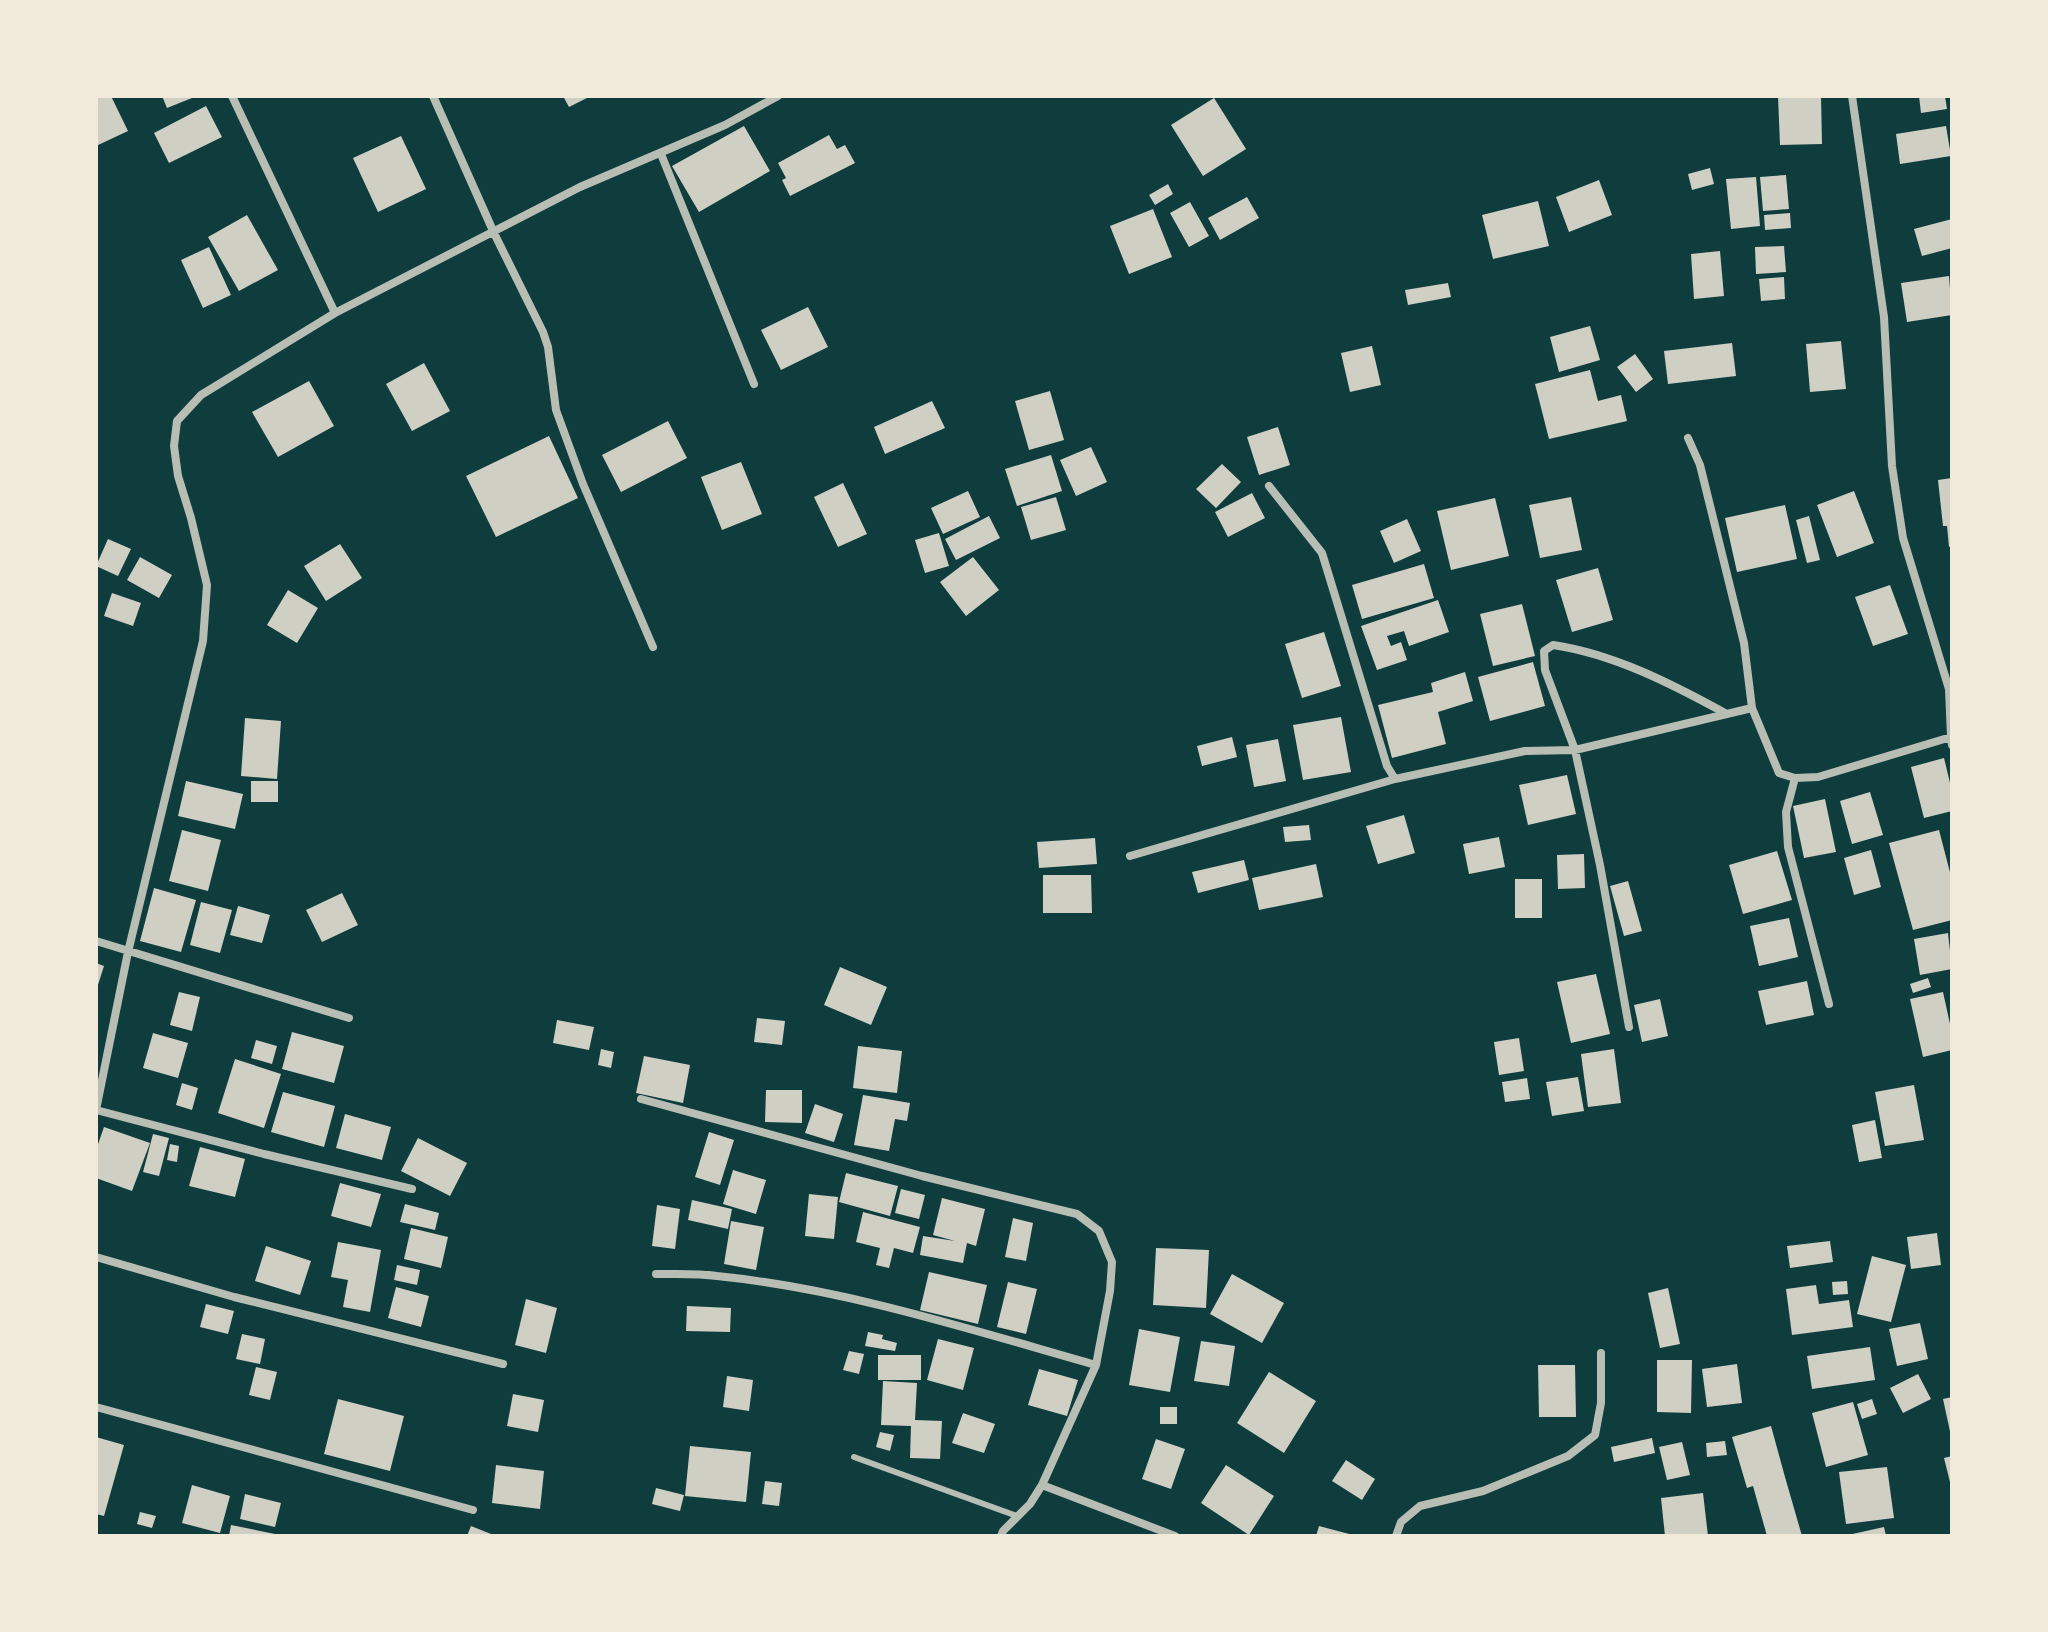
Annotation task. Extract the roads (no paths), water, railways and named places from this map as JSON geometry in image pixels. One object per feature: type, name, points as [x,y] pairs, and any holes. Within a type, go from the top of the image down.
[{"type":"street","points":[[232,96],[335,313]]},
{"type":"street","points":[[433,96],[494,233],[543,332],[548,347],[556,410],[583,484],[653,647]]},
{"type":"street","points":[[412,1189],[96,1110],[128,952],[203,641],[207,585],[178,476],[174,446],[177,421],[201,395],[335,313],[580,187],[725,125],[778,96]]},
{"type":"street","points":[[1688,438],[1700,465],[1744,643],[1752,708],[1779,773],[1795,778],[1818,777],[1951,741],[1949,689],[1903,538],[1892,466],[1884,317],[1852,96]]},
{"type":"street","points":[[661,154],[754,384]]},
{"type":"street","points":[[1269,486],[1322,553],[1387,766],[1395,779]]},
{"type":"street","points":[[1629,1027],[1600,865],[1575,750],[1545,670],[1544,651],[1553,645],[1573,648],[1666,681],[1726,713]]},
{"type":"street","points":[[1130,856],[1395,779],[1525,751],[1575,750],[1752,708]]},
{"type":"street","points":[[1795,778],[1786,812],[1788,847],[1829,1004]]},
{"type":"street","points":[[96,941],[349,1018]]},
{"type":"street","points":[[641,1099],[922,1176],[1077,1214],[1099,1231],[1112,1262],[1110,1291],[1096,1365],[1042,1485],[1030,1504],[1001,1536]]},
{"type":"street","points":[[96,1257],[234,1297],[503,1364]]},
{"type":"street","points":[[656,1274],[716,1275],[828,1294],[933,1319],[1096,1365]]},
{"type":"street","points":[[1396,1536],[1401,1522],[1420,1506],[1483,1491],[1568,1456],[1595,1435],[1601,1403],[1601,1353]]},
{"type":"street","points":[[96,1407],[473,1510]]},
{"type":"street","points":[[1042,1485],[1175,1536]]},
{"type":"lane","points":[[854,1457],[1017,1516]]}]
